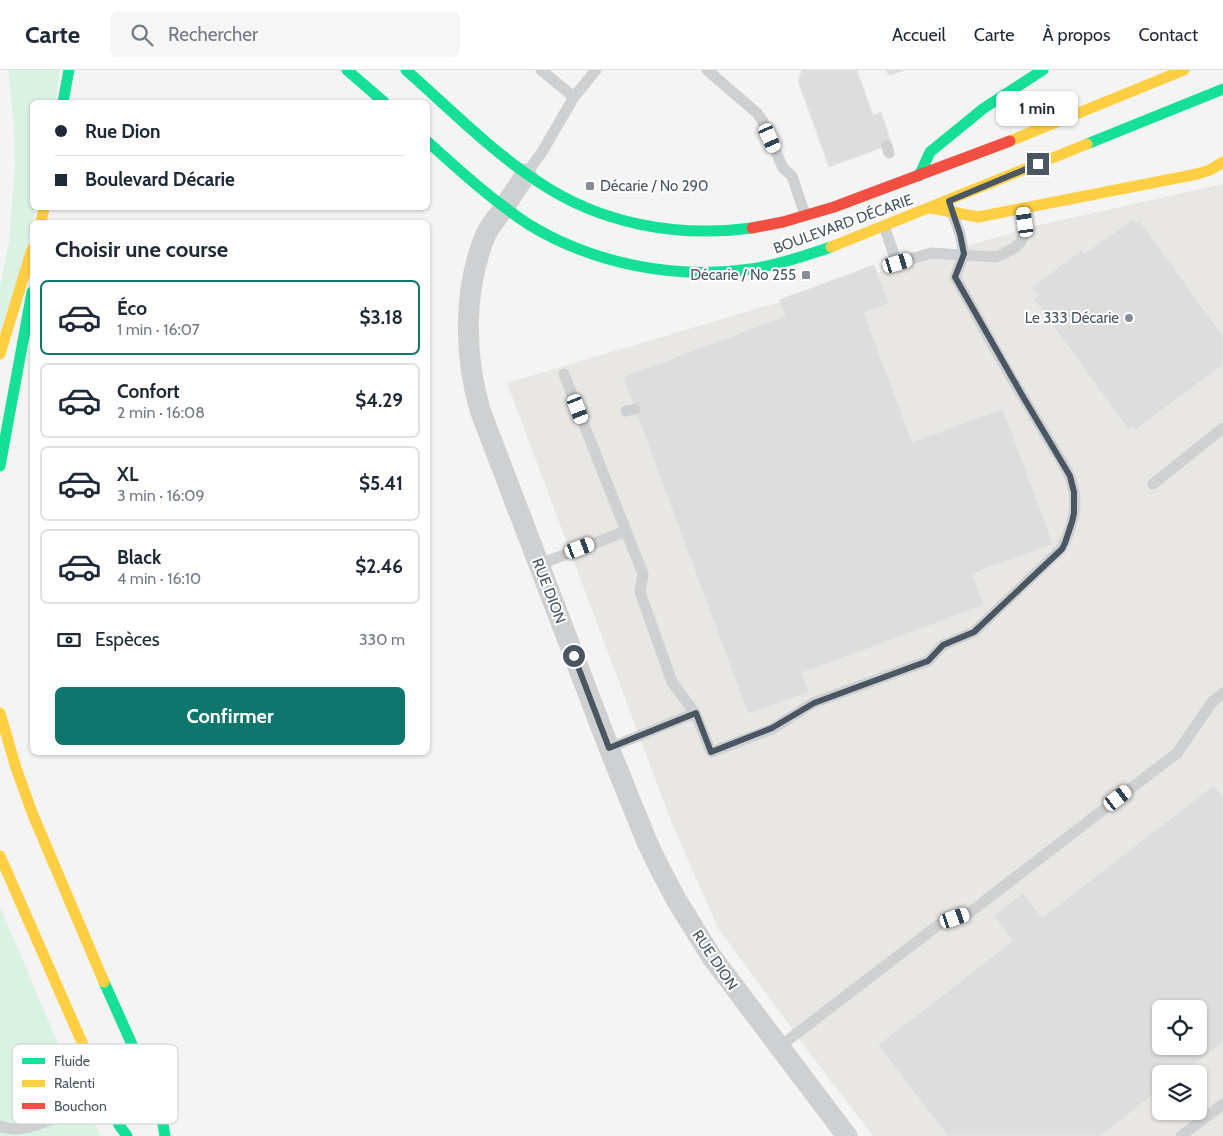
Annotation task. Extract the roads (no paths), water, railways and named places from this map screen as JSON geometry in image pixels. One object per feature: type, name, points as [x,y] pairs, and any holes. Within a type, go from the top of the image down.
[{"type":"main road","points":[[63,100],[69,70]]},
{"type":"main road","points":[[347,70],[382,100]]},
{"type":"main road","name":"BOULEVARD DÉCARIE","points":[[406,70],[499,153],[556,194],[587,208],[628,222],[656,228],[692,232],[721,232],[748,228],[805,216],[838,206],[1006,143],[1184,70]]},
{"type":"main road","points":[[919,176],[930,152],[984,108],[1043,70]]},
{"type":"main road","name":"BOULEVARD DÉCARIE","points":[[430,144],[474,183],[505,206],[544,232],[592,253],[630,264],[694,272],[754,269],[823,249],[949,201],[1223,88]]},
{"type":"main road","points":[[930,208],[978,217],[1197,174],[1210,170],[1223,162]]},
{"type":"main road","points":[[0,354],[30,256]]},
{"type":"main road","points":[[0,466],[30,303]]},
{"type":"main road","points":[[0,713],[16,768],[33,815],[92,957],[131,1044]]},
{"type":"main road","points":[[0,856],[83,1044]]},
{"type":"main road","points":[[119,1124],[126,1136]]},
{"type":"street","name":"RUE DION","points":[[526,174],[487,233],[475,271],[468,332],[471,370],[480,410],[646,842],[677,901],[711,956],[847,1136]]},
{"type":"lane","points":[[541,70],[574,97]]},
{"type":"lane","points":[[526,174],[542,152],[574,97],[596,70]]},
{"type":"lane","points":[[707,70],[757,113],[763,122],[783,168],[792,176],[805,216]]},
{"type":"lane","points":[[564,374],[642,574],[640,592],[672,682],[696,713],[711,752],[772,728],[814,703],[928,661],[943,645],[974,632],[1062,549],[1072,522],[1075,501],[1072,484],[1065,466],[955,277],[964,254],[960,234],[949,201]]},
{"type":"lane","points":[[884,226],[898,263],[931,253],[996,257],[1020,243],[1025,233],[1023,209]]},
{"type":"lane","points":[[1154,484],[1223,428]]},
{"type":"lane","points":[[538,565],[626,531]]},
{"type":"lane","points":[[779,1047],[941,923],[969,913],[1177,752],[1213,701],[1223,693]]},
{"type":"lane","points":[[609,748],[696,713]]},
{"type":"lane","points":[[1181,1136],[1223,1104]]},
{"type":"lane","points":[[0,1126],[14,1130],[24,1130],[38,1124]]},
{"type":"place","name":"Décarie / No 290","points":[[590,186]]},
{"type":"place","name":"Décarie / No 255","points":[[806,275]]},
{"type":"place","name":"Le 333 Décarie","points":[[1129,318]]}]
